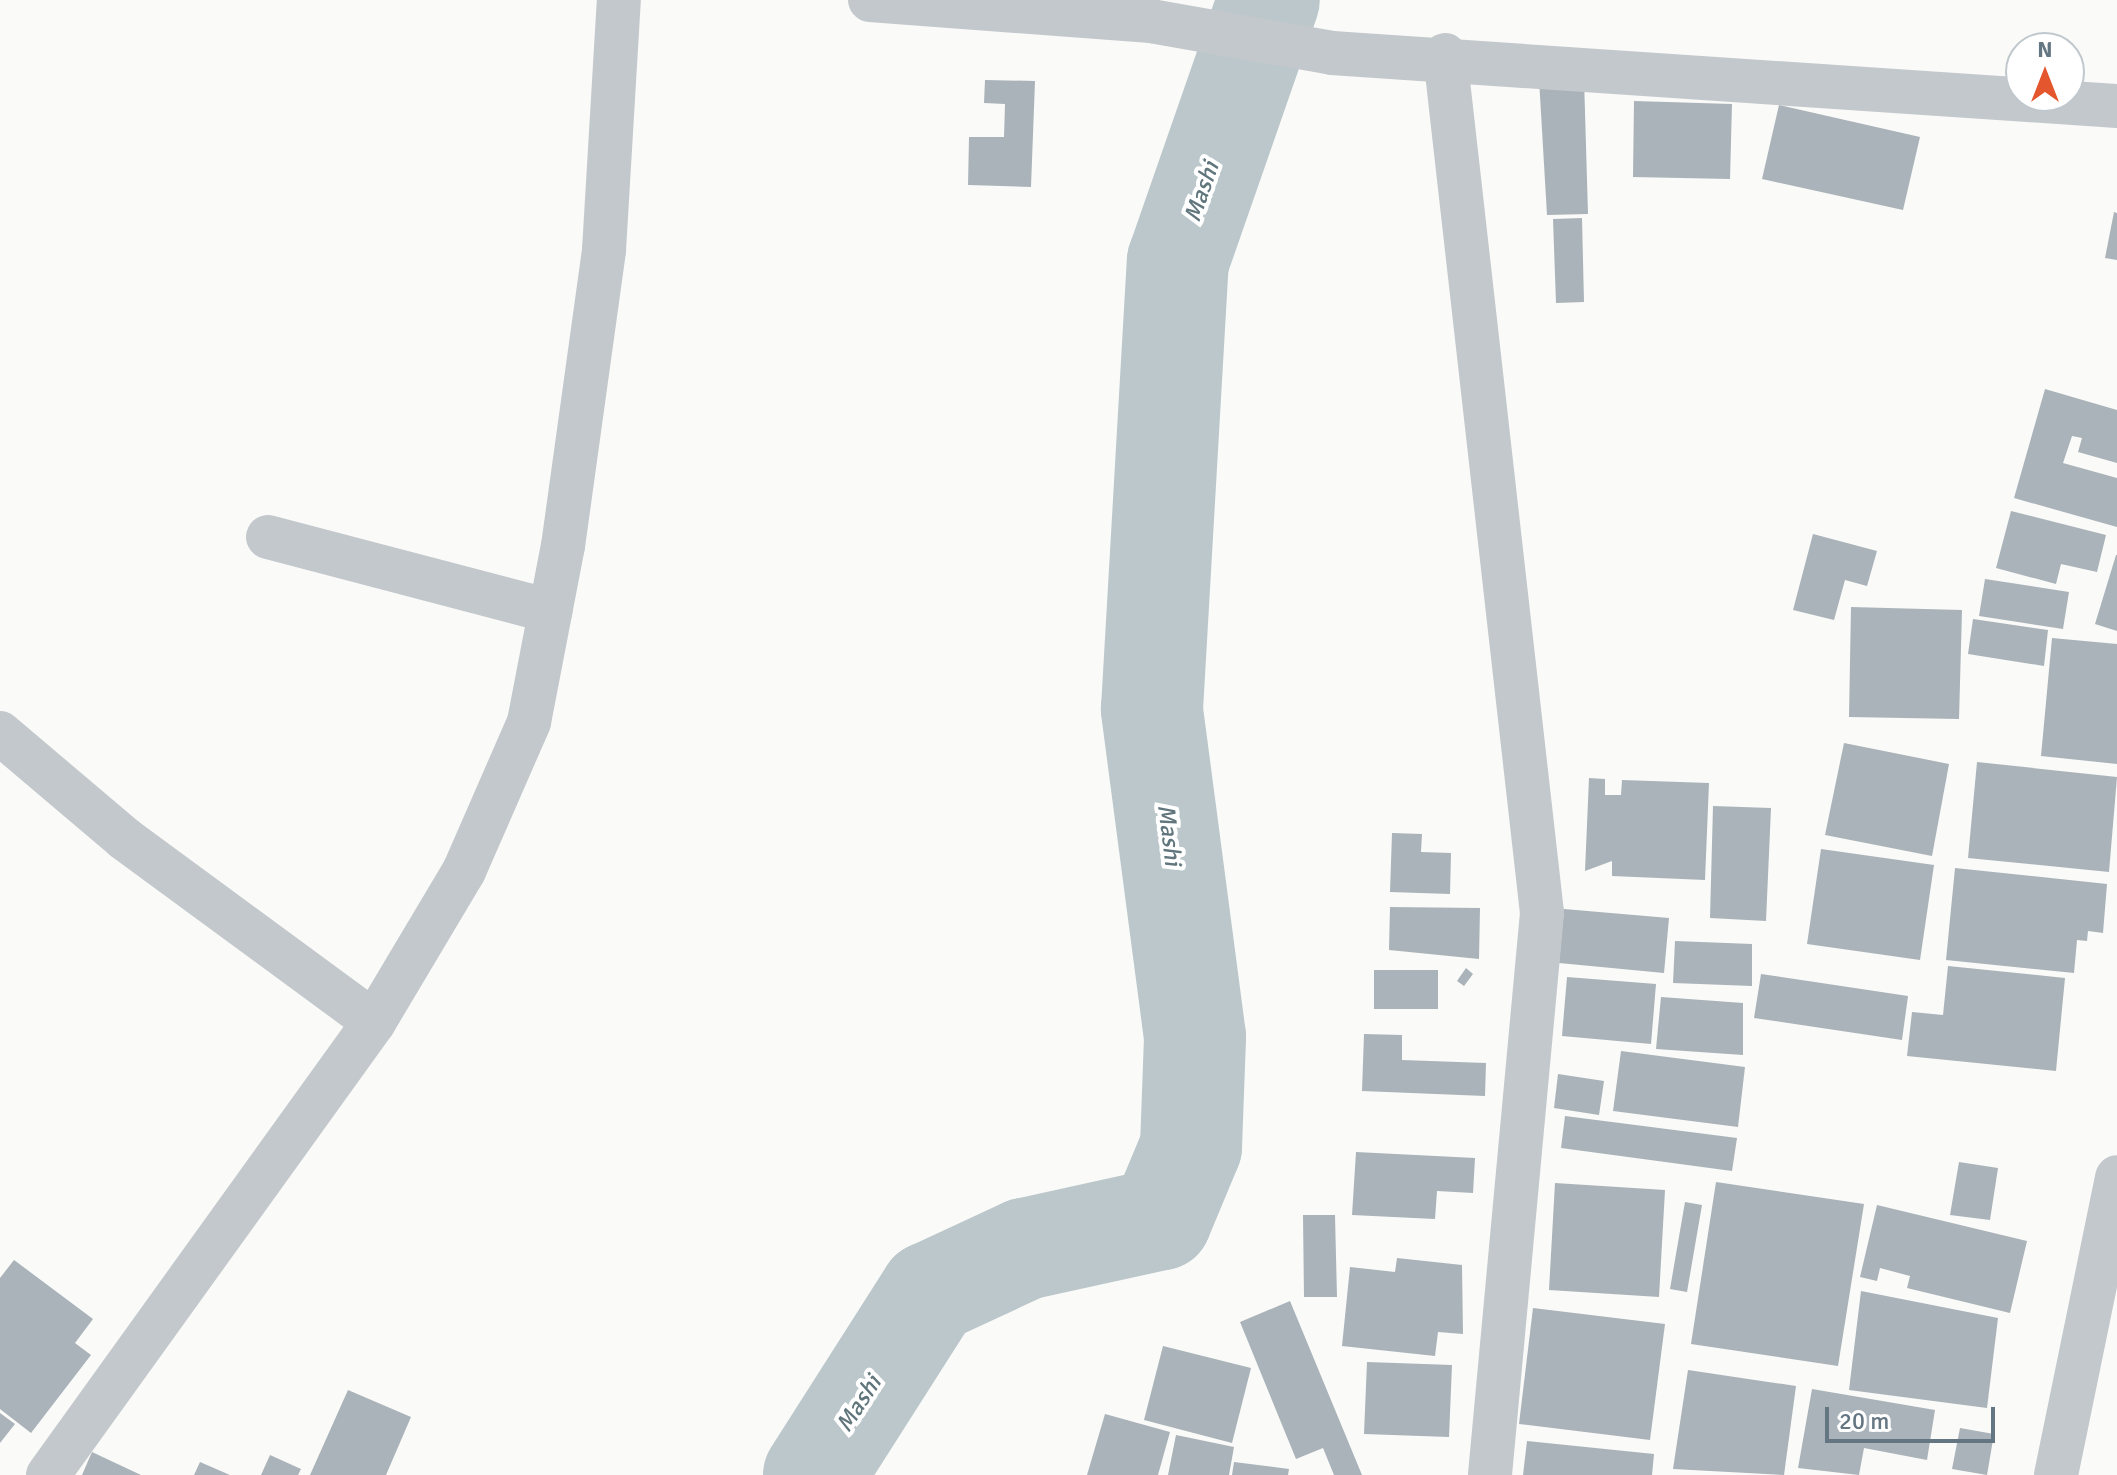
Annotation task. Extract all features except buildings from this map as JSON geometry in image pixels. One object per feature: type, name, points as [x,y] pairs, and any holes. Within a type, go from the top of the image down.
[{"type":"street","points":[[48,1475],[374,1022],[464,871],[517,749],[550,611],[604,250],[619,0]]},
{"type":"street","points":[[870,0],[1151,21],[1332,53],[1445,55],[2117,106]]},
{"type":"street","points":[[1445,55],[1542,913],[1490,1475]]},
{"type":"street","points":[[268,537],[550,611]]},
{"type":"street","points":[[0,733],[125,839],[374,1022]]},
{"type":"street","points":[[2056,1475],[2117,1177]]},
{"type":"waterway","name":"Mashi","points":[[814,1475],[930,1293],[1025,1249],[1161,1219],[1191,1147],[1195,1037],[1152,709],[1178,261],[1269,0]]}]
